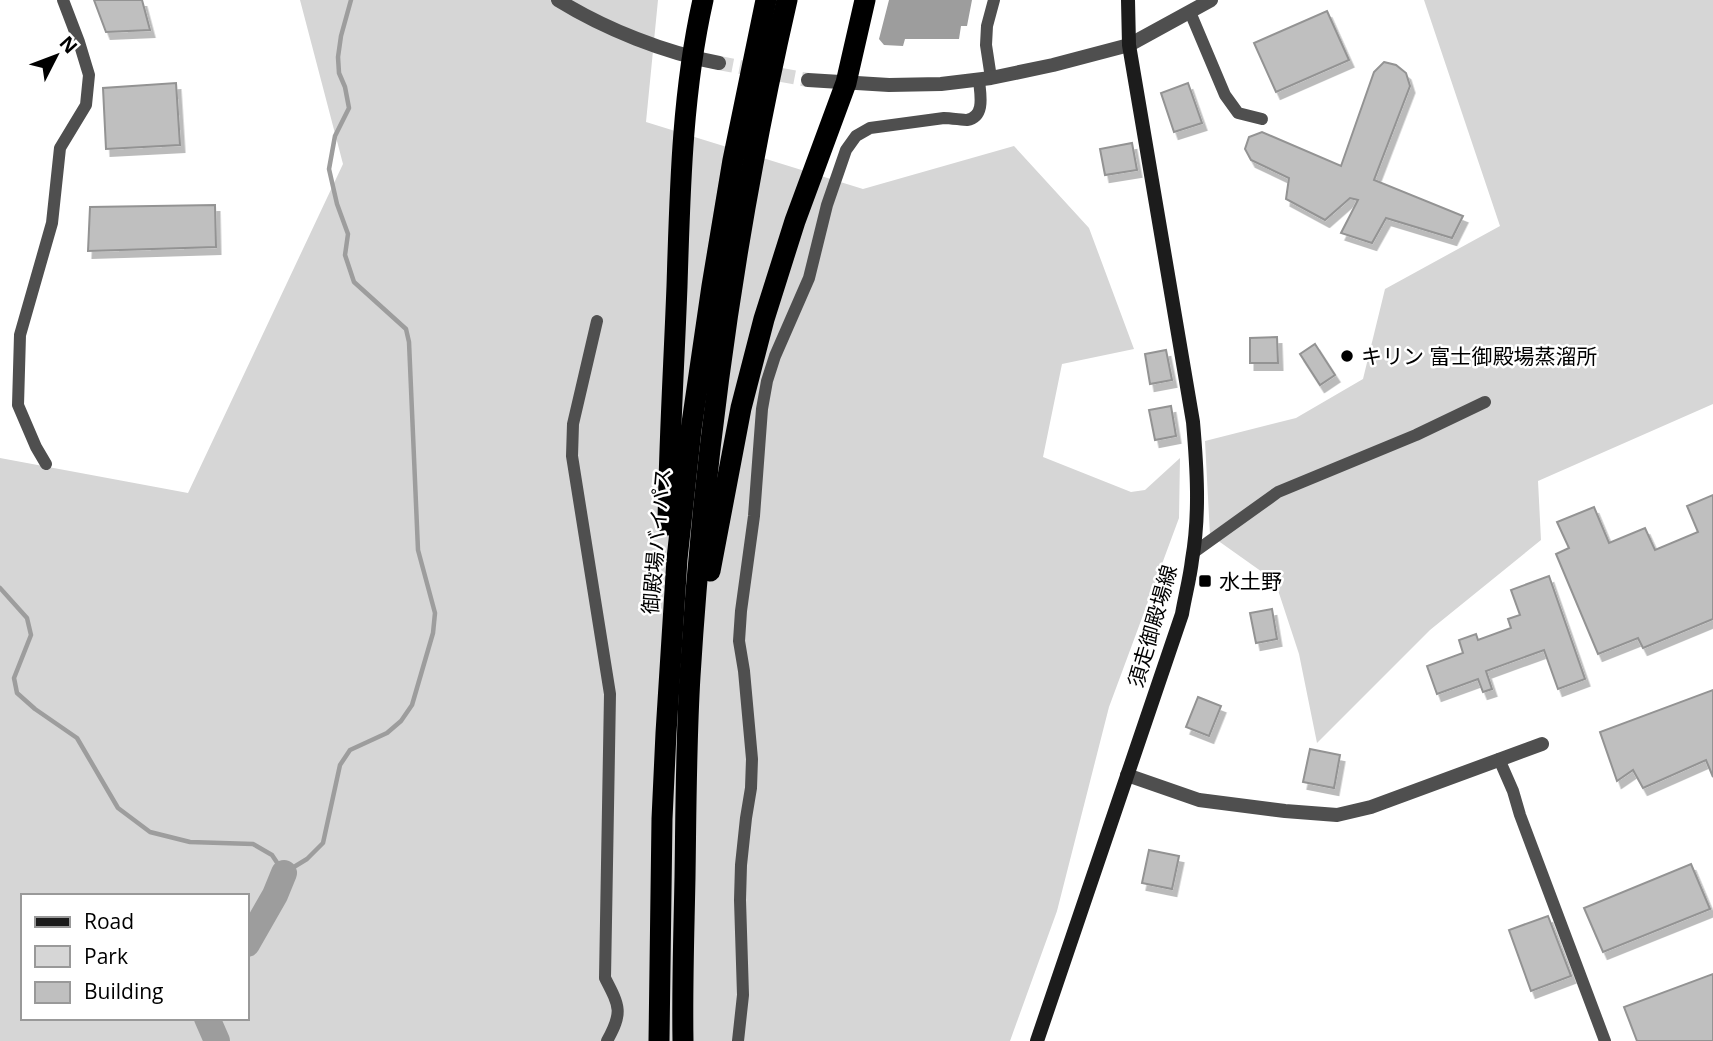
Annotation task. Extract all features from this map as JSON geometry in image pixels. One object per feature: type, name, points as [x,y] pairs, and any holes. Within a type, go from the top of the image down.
[{"type":"highway","points":[[666,733],[669,451],[680,196],[685,113],[703,0]]},
{"type":"highway","points":[[683,1041],[686,786],[690,677],[699,556],[712,429],[733,280],[753,166],[765,51],[766,0]]},
{"type":"highway","points":[[765,51],[787,0]]},
{"type":"highway","points":[[686,786],[710,569],[741,408],[764,319],[795,221],[846,83],[865,0]]},
{"type":"highway","name":"御殿場バイパス","points":[[659,1041],[662,832],[677,559],[691,430],[733,160],[765,51]]},
{"type":"main road","name":"須走御殿場線","points":[[1037,1041],[1182,614],[1193,552],[1197,461],[1193,422],[1129,45],[1128,0]]},
{"type":"street","points":[[46,464],[18,405],[20,335],[52,223],[60,148],[86,105],[89,75],[63,0]]},
{"type":"street","points":[[558,0],[626,34],[692,58],[719,63]]},
{"type":"street","points":[[738,1041],[743,995],[741,865],[752,759],[739,641],[767,382],[775,356],[809,278],[827,205],[846,150],[856,136],[870,128],[944,118],[966,120],[976,116],[981,107],[985,79],[987,26],[995,0]]},
{"type":"street","points":[[808,80],[889,85],[941,84],[985,79],[1129,45],[1211,0]]},
{"type":"street","points":[[1190,12],[1225,95],[1238,113],[1262,119]]},
{"type":"street","points":[[597,321],[573,424],[572,456],[610,694],[605,978],[618,1003],[617,1023],[607,1041]]},
{"type":"street","points":[[1193,552],[1278,492],[1416,435],[1485,402]]},
{"type":"street","points":[[1127,775],[1199,800],[1337,815],[1371,807],[1542,744]]},
{"type":"street","points":[[1499,760],[1605,1041]]},
{"type":"green space","points":[[300,0],[658,0],[646,122],[863,189],[1014,146],[1089,228],[1134,349],[1062,364],[1043,457],[1131,492],[1145,490],[1180,458],[1179,518],[1109,707],[1057,911],[1010,1041],[0,1041],[0,458],[188,493],[343,164]]},
{"type":"green space","points":[[1424,0],[1713,0],[1713,404],[1538,481],[1541,540],[1430,630],[1317,743],[1299,654],[1275,581],[1210,535],[1205,441],[1296,418],[1363,379],[1385,289],[1500,226]]},
{"type":"shaded area","points":[[889,0],[972,0],[967,26],[961,26],[959,39],[905,39],[903,46],[884,45],[879,39]]},
{"type":"building","points":[[94,0],[142,0],[150,30],[106,32]]},
{"type":"building","points":[[1327,11],[1349,60],[1276,92],[1254,43]]},
{"type":"building","points":[[1384,62],[1396,65],[1406,73],[1410,86],[1374,180],[1463,216],[1452,238],[1386,218],[1372,243],[1341,233],[1358,200],[1350,198],[1325,220],[1286,199],[1289,178],[1251,160],[1245,149],[1249,137],[1262,132],[1341,166],[1374,72]]},
{"type":"building","points":[[176,83],[180,145],[106,149],[103,88]]},
{"type":"building","points":[[1188,83],[1202,123],[1174,132],[1161,93]]},
{"type":"building","points":[[1132,143],[1137,170],[1105,175],[1100,149]]},
{"type":"building","points":[[215,205],[216,247],[88,251],[90,207]]},
{"type":"building","points":[[1277,337],[1278,363],[1250,363],[1250,338]]},
{"type":"building","points":[[1315,344],[1335,375],[1320,385],[1300,354]]},
{"type":"building","points":[[1166,350],[1172,380],[1150,384],[1145,354]]},
{"type":"building","points":[[1171,406],[1176,436],[1155,440],[1149,410]]},
{"type":"building","points":[[1713,495],[1713,619],[1643,648],[1638,638],[1598,654],[1556,554],[1569,548],[1557,522],[1594,507],[1609,543],[1645,528],[1655,550],[1698,532],[1687,506]]},
{"type":"building","points":[[1549,576],[1585,679],[1558,689],[1544,650],[1486,671],[1492,689],[1483,692],[1478,679],[1437,694],[1427,666],[1463,653],[1459,640],[1476,634],[1478,640],[1511,628],[1508,619],[1520,615],[1511,590]]},
{"type":"building","points":[[1272,609],[1277,639],[1256,643],[1250,613]]},
{"type":"building","points":[[1713,690],[1713,777],[1706,760],[1643,788],[1633,770],[1617,781],[1600,732]]},
{"type":"building","points":[[1198,697],[1221,706],[1209,736],[1186,727]]},
{"type":"building","points":[[1310,749],[1340,755],[1334,788],[1303,782]]},
{"type":"building","points":[[1149,850],[1179,856],[1172,889],[1142,883]]},
{"type":"building","points":[[1691,864],[1710,909],[1603,952],[1584,908]]},
{"type":"building","points":[[1548,916],[1571,976],[1531,991],[1509,930]]},
{"type":"building","points":[[1713,974],[1713,1041],[1637,1041],[1624,1007]]},
{"type":"waterway","points":[[0,588],[27,618],[31,635],[14,678],[17,693],[77,738],[118,808],[150,832],[190,842],[253,844],[272,855],[284,873],[307,859],[323,843],[340,765],[350,750],[387,733],[401,721],[412,705],[433,633],[435,613],[418,550],[409,342],[406,329],[354,282],[345,255],[348,234],[337,204],[329,169],[335,136],[349,108],[339,73],[338,57],[351,0]]},
{"type":"waterway","points":[[248,942],[275,895],[284,873]]},
{"type":"waterway","points":[[208,1020],[217,1041]]},
{"type":"tunnel","points":[[719,63],[808,80]]},
{"type":"place","name":"キリン 富士御殿場蒸溜所","points":[[1347,356]]},
{"type":"place","name":"水土野","points":[[1205,581]]}]
